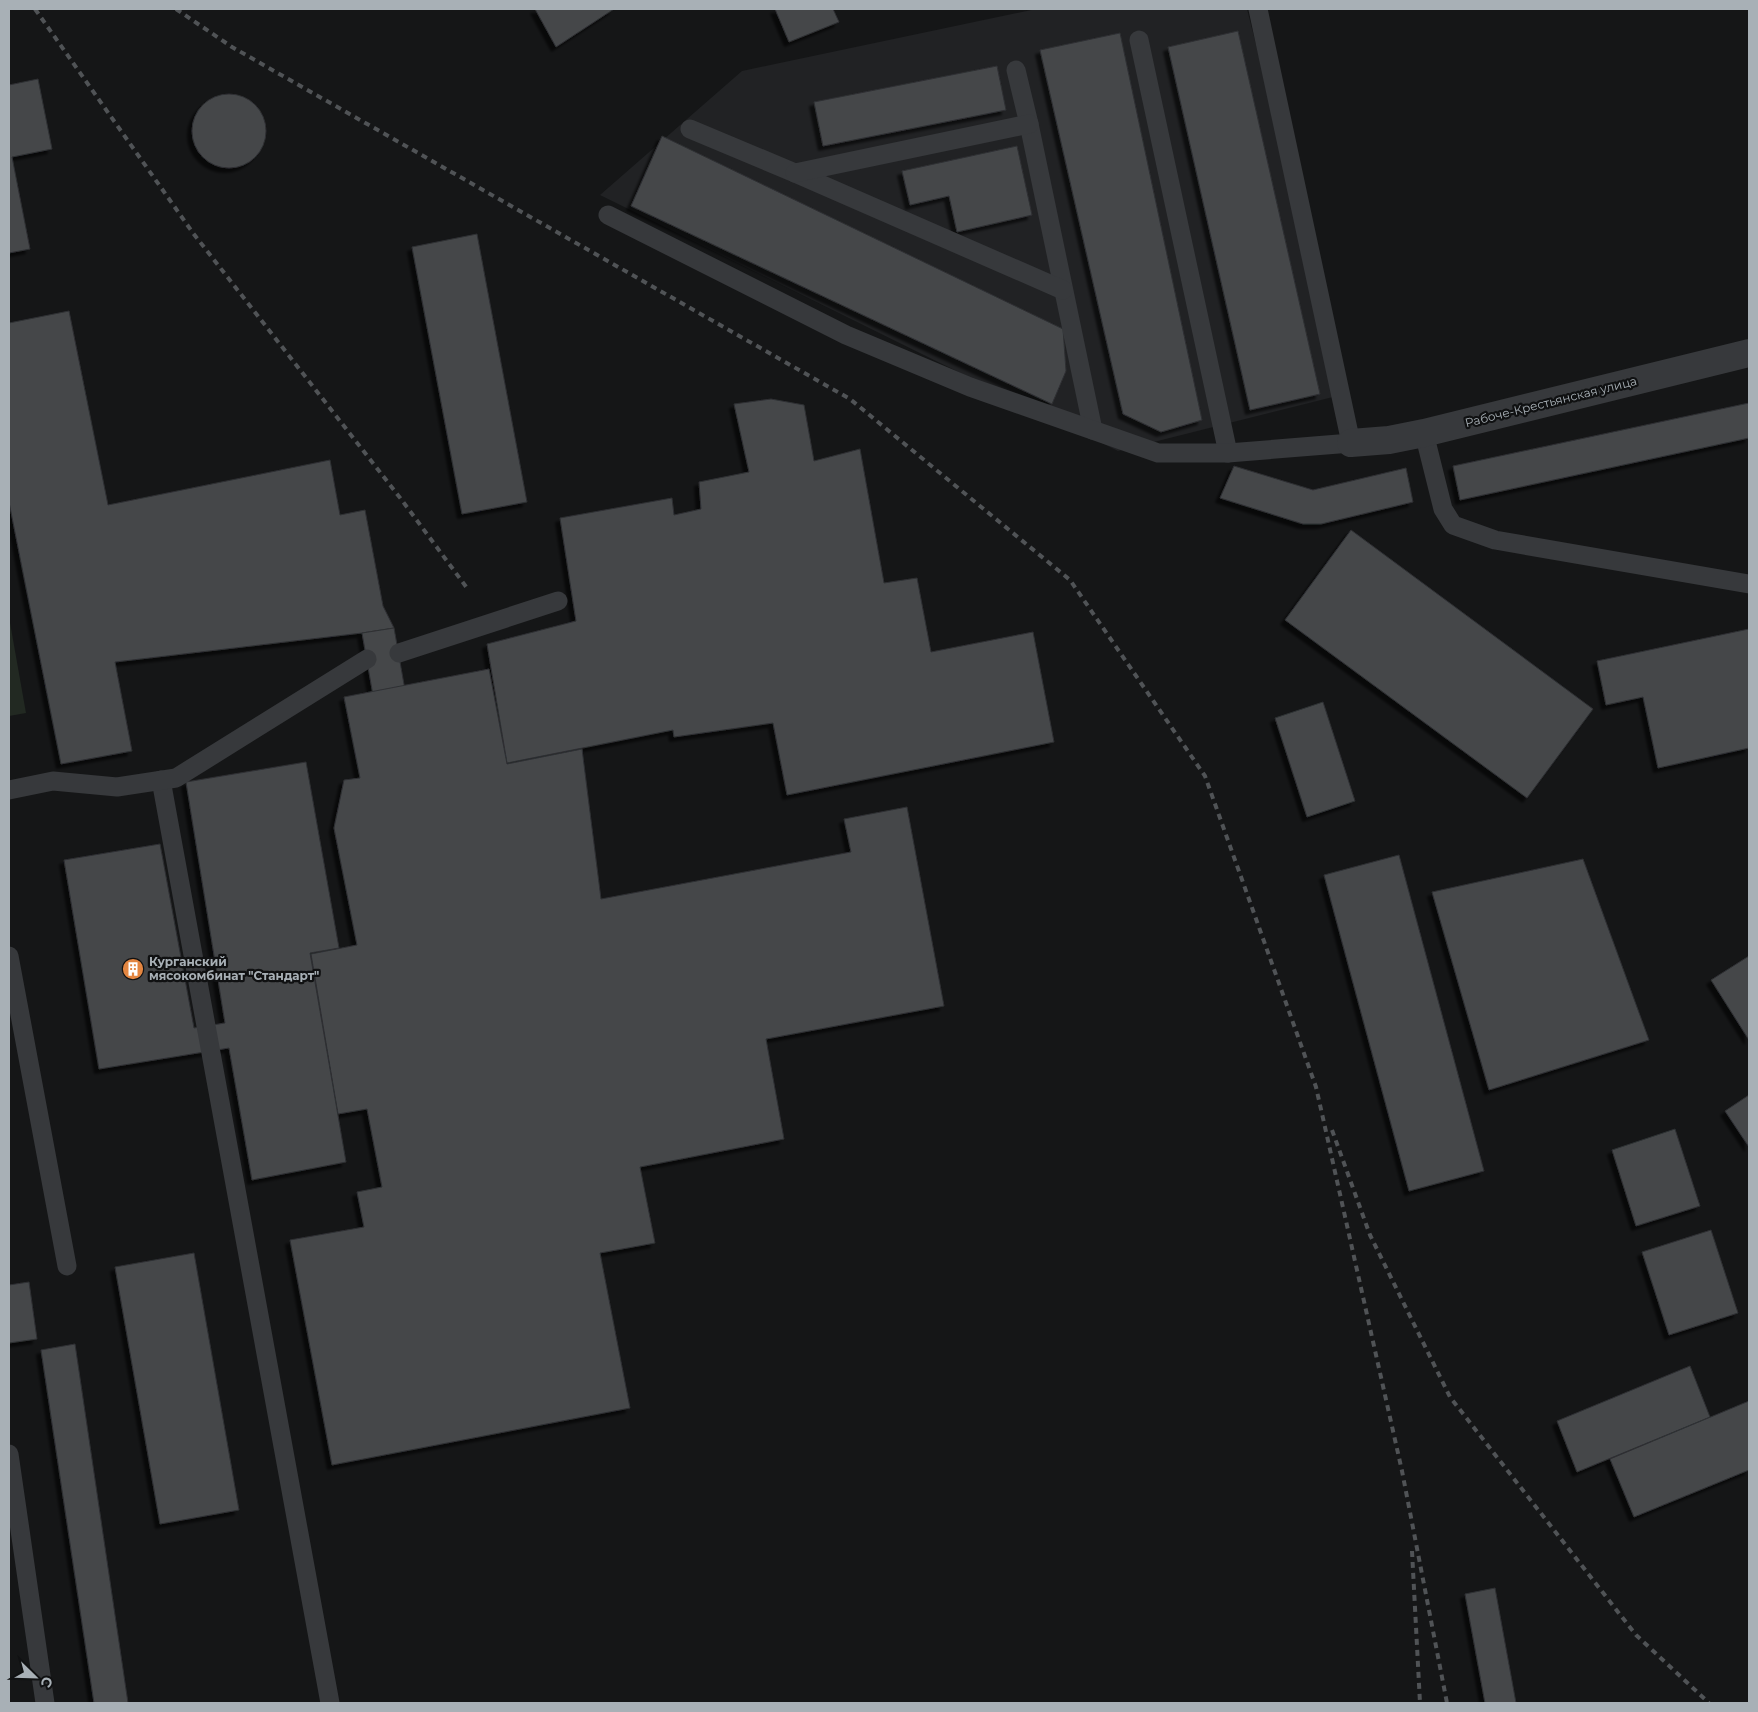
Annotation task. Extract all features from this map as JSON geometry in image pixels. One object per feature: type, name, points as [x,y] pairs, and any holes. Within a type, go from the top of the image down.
[{"type":"street","name":"Рабоче-Крестьянская улица","points":[[1352,443],[1389,440],[1424,433],[1749,353]]},
{"type":"lane","points":[[608,215],[846,335],[970,387],[1158,454],[1228,453],[1352,443],[1258,9]]},
{"type":"lane","points":[[1138,40],[1228,453]]},
{"type":"lane","points":[[1016,70],[1093,430]]},
{"type":"lane","points":[[795,173],[1029,124]]},
{"type":"lane","points":[[690,130],[795,173],[1063,290]]},
{"type":"lane","points":[[1424,433],[1443,509],[1453,525],[1495,540],[1749,584]]},
{"type":"lane","points":[[399,653],[558,601]]},
{"type":"lane","points":[[9,790],[54,781],[117,787],[176,778],[367,658]]},
{"type":"lane","points":[[161,780],[330,1703]]},
{"type":"lane","points":[[9,956],[66,1266]]},
{"type":"lane","points":[[9,1454],[46,1703]]},
{"type":"shaded area","points":[[1036,9],[1247,9],[1345,394],[1118,451],[600,195],[742,71]]},
{"type":"shaded area","points":[[9,617],[26,713],[9,716]]},
{"type":"building","points":[[535,9],[614,9],[556,47]]},
{"type":"building","points":[[775,9],[833,9],[839,22],[789,42]]},
{"type":"building","points":[[1238,31],[1320,394],[1250,410],[1168,47]]},
{"type":"building","points":[[1120,33],[1202,420],[1161,432],[1123,414],[1040,50]]},
{"type":"building","points":[[997,66],[1006,110],[823,146],[814,102]]},
{"type":"building","points":[[38,79],[52,149],[12,157],[30,249],[9,253],[9,85]]},
{"type":"building","points":[[229,94],[250,100],[260,110],[266,131],[260,152],[250,162],[229,168],[208,162],[198,152],[192,131],[198,110],[208,100]]},
{"type":"building","points":[[662,136],[1063,329],[1066,371],[1052,404],[631,206]]},
{"type":"building","points":[[1017,146],[1032,215],[957,232],[949,196],[910,205],[902,171]]},
{"type":"building","points":[[477,234],[527,502],[462,514],[412,247]]},
{"type":"building","points":[[69,311],[108,505],[330,460],[340,515],[365,510],[383,606],[394,628],[115,662],[132,751],[61,764],[9,502],[9,323]]},
{"type":"building","points":[[771,399],[804,405],[814,461],[860,449],[884,583],[917,578],[931,652],[1033,632],[1054,742],[787,795],[773,723],[674,737],[673,730],[507,763],[487,644],[576,621],[560,518],[672,498],[674,515],[701,509],[699,482],[749,472],[734,404]]},
{"type":"building","points":[[1749,403],[1749,438],[1460,500],[1453,466]]},
{"type":"building","points":[[1234,466],[1313,490],[1406,468],[1413,502],[1321,524],[1303,524],[1220,498]]},
{"type":"building","points":[[1351,530],[1593,709],[1527,798],[1285,620]]},
{"type":"building","points":[[394,628],[408,707],[376,712],[362,633]]},
{"type":"building","points":[[1749,629],[1749,748],[1658,768],[1643,697],[1606,705],[1597,661]]},
{"type":"building","points":[[489,669],[507,764],[582,749],[601,899],[851,852],[844,819],[907,807],[944,1006],[766,1039],[784,1139],[640,1167],[655,1243],[600,1253],[630,1408],[332,1465],[290,1240],[364,1227],[357,1192],[382,1187],[367,1109],[338,1114],[311,954],[357,945],[334,828],[344,780],[360,778],[344,697]]},
{"type":"building","points":[[1323,702],[1355,801],[1307,817],[1275,718]]},
{"type":"building","name":"Курганский мясокомбинат \"Стандарт\"","points":[[306,762],[339,948],[310,953],[346,1162],[252,1180],[229,1048],[99,1069],[64,860],[160,844],[194,1028],[225,1023],[186,782]]},
{"type":"building","points":[[1399,855],[1484,1171],[1409,1191],[1324,875]]},
{"type":"building","points":[[1583,859],[1649,1040],[1489,1090],[1432,892]]},
{"type":"building","points":[[1749,956],[1749,1040],[1711,980]]},
{"type":"building","points":[[1749,1095],[1749,1147],[1725,1111]]},
{"type":"building","points":[[1675,1129],[1700,1206],[1636,1226],[1612,1150]]},
{"type":"building","points":[[1711,1230],[1738,1313],[1669,1335],[1642,1252]]},
{"type":"building","points":[[194,1253],[239,1510],[160,1524],[115,1267]]},
{"type":"building","points":[[29,1282],[37,1339],[9,1343],[9,1285]]},
{"type":"building","points":[[75,1344],[128,1703],[94,1703],[41,1350]]},
{"type":"building","points":[[1690,1366],[1710,1417],[1577,1472],[1557,1421]]},
{"type":"building","points":[[1749,1401],[1749,1470],[1634,1517],[1610,1459]]},
{"type":"building","points":[[1495,1588],[1516,1703],[1485,1703],[1465,1594]]},
{"type":"railway","points":[[35,9],[193,233],[401,499],[467,588]]},
{"type":"railway","points":[[176,9],[232,47],[850,399],[1070,580],[1205,776],[1316,1087],[1402,1471],[1447,1703]]},
{"type":"railway","points":[[1332,1130],[1370,1235],[1450,1397],[1636,1635],[1709,1703]]},
{"type":"railway","points":[[1412,1551],[1420,1703]]},
{"type":"place","name":"Курганский мясокомбинат \"Стандарт\"","points":[[133,969]]}]
